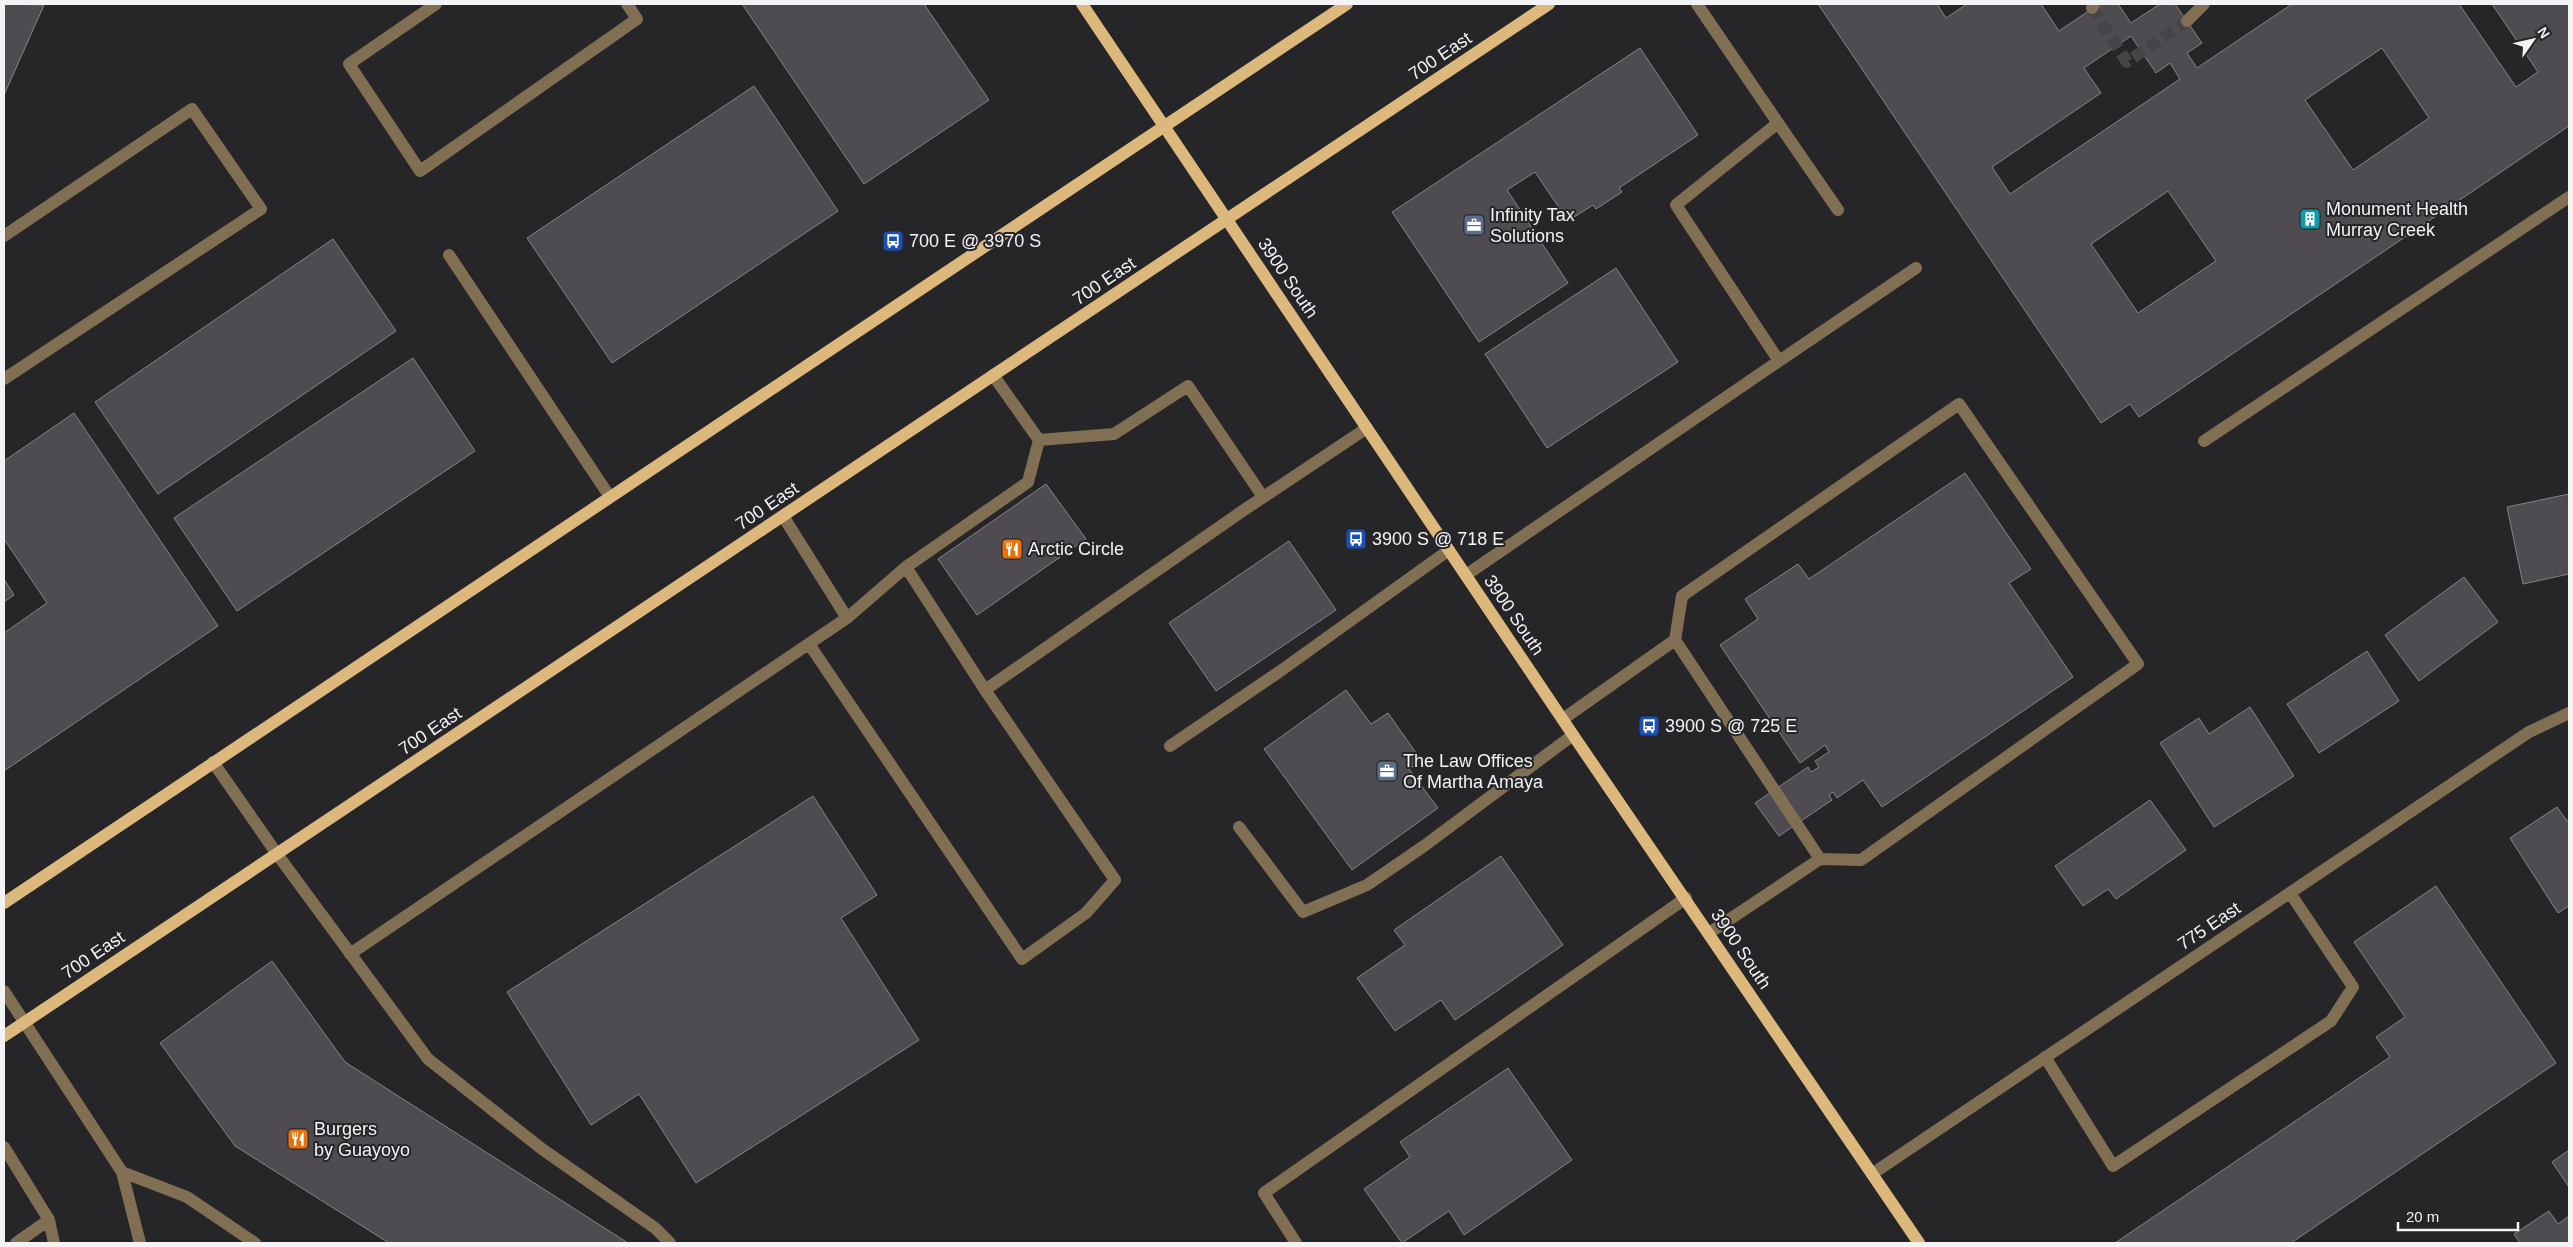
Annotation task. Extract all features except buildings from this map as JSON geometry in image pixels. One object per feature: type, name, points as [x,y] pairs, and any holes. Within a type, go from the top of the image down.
[{"type":"main road","name":"3900 South","points":[[1082,4],[1573,735],[1686,898],[1919,1243]]},
{"type":"main road","points":[[4,903],[1347,4]]},
{"type":"main road","name":"700 East","points":[[4,1036],[1549,4]]},
{"type":"street","points":[[436,4],[349,64],[420,171],[637,19],[627,4]]},
{"type":"street","points":[[1697,4],[1838,210]]},
{"type":"street","points":[[2187,21],[2204,4]]},
{"type":"street","points":[[4,236],[192,109],[261,209],[4,379]]},
{"type":"street","points":[[1778,123],[1676,205],[1779,361]]},
{"type":"street","points":[[2204,441],[2569,197]]},
{"type":"street","points":[[449,255],[610,497]]},
{"type":"street","points":[[1466,575],[1916,268]]},
{"type":"street","points":[[350,954],[847,618],[906,567],[1028,482],[1039,440],[993,375]]},
{"type":"street","points":[[1039,440],[1114,434],[1188,386],[1263,497]]},
{"type":"street","points":[[1709,933],[1820,858],[1861,860],[2138,664],[1959,404],[1682,596],[1675,640],[1820,858]]},
{"type":"street","points":[[985,690],[1263,497],[1367,428]]},
{"type":"street","points":[[783,516],[847,618]]},
{"type":"street","points":[[1170,746],[1279,672],[1449,550]]},
{"type":"street","points":[[809,644],[1022,959],[1086,913],[1115,880],[985,690],[906,567]]},
{"type":"street","points":[[1563,720],[1675,640]]},
{"type":"street","name":"775 East","points":[[1872,1174],[2529,732],[2569,713]]},
{"type":"street","points":[[1239,827],[1303,912],[1367,885],[1424,846],[1573,735]]},
{"type":"street","points":[[213,762],[277,854],[428,1059],[542,1149],[655,1228],[670,1243]]},
{"type":"street","points":[[2045,1057],[2113,1166],[2332,1021],[2353,987],[2290,893]]},
{"type":"street","points":[[1296,1243],[1264,1193],[1686,898]]},
{"type":"street","points":[[4,991],[122,1172],[140,1243]]},
{"type":"street","points":[[4,1147],[49,1220],[54,1243]]},
{"type":"street","points":[[122,1172],[187,1197],[254,1243]]},
{"type":"street","points":[[16,1243],[49,1220]]},
{"type":"tunnel","points":[[2092,8],[2127,62],[2187,21]]},
{"type":"place","name":"Monument Health Murray Creek","points":[[2310,219]]},
{"type":"place","name":"Infinity Tax Solutions","points":[[1474,225]]},
{"type":"place","name":"700 E @ 3970 S","points":[[893,241]]},
{"type":"place","name":"3900 S @ 718 E","points":[[1356,539]]},
{"type":"place","name":"Arctic Circle","points":[[1012,549]]},
{"type":"place","name":"3900 S @ 725 E","points":[[1649,726]]},
{"type":"place","name":"The Law Offices Of Martha Amaya","points":[[1387,771]]},
{"type":"place","name":"Burgers by Guayoyo","points":[[298,1139]]}]
